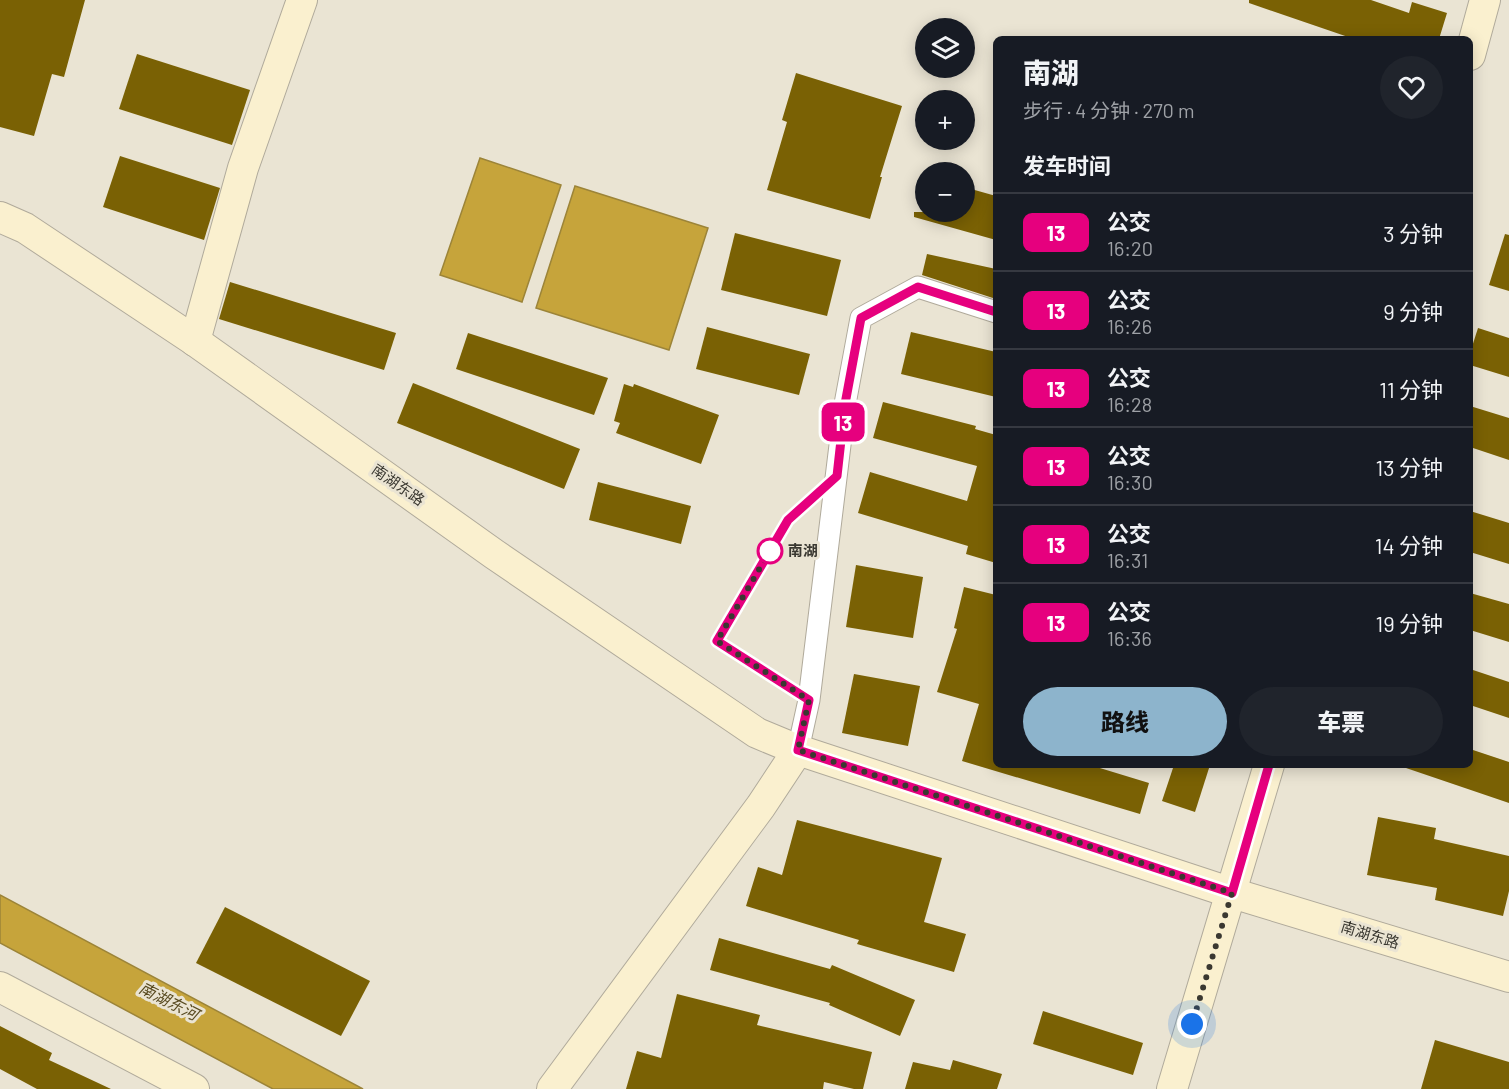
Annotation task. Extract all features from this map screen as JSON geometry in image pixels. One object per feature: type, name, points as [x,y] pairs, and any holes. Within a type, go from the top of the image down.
[{"type":"street","points":[[195,341],[243,168],[302,0]]},
{"type":"street","points":[[1473,44],[1485,0]]},
{"type":"street","name":"南湖东路","points":[[0,217],[25,228],[195,341],[494,554],[757,733],[798,750],[1232,893],[1509,977]]},
{"type":"street","points":[[552,1089],[760,806],[798,750],[809,700],[845,404],[861,318],[918,287],[993,311]]},
{"type":"street","points":[[1172,1089],[1268,768]]},
{"type":"street","points":[[0,987],[194,1089]]},
{"type":"lane","points":[[809,700],[717,641],[788,520],[837,476]]},
{"type":"water","points":[[480,158],[561,185],[522,302],[440,275]]},
{"type":"water","points":[[575,186],[708,228],[669,350],[536,308]]},
{"type":"water","name":"南湖东河","points":[[0,895],[363,1089],[273,1089],[0,943]]},
{"type":"building","points":[[0,0],[85,0],[64,77],[52,74],[34,136],[0,127]]},
{"type":"building","points":[[1249,0],[1371,0],[1409,13],[1412,2],[1447,13],[1440,36],[1345,36],[1249,3]]},
{"type":"building","points":[[137,54],[250,90],[232,145],[119,109]]},
{"type":"building","points":[[796,73],[902,106],[880,177],[882,177],[870,219],[767,190],[787,122],[782,120]]},
{"type":"building","points":[[120,156],[220,188],[204,240],[103,207]]},
{"type":"building","points":[[975,190],[993,195],[993,239],[932,222],[975,222]]},
{"type":"building","points":[[735,233],[841,260],[827,316],[721,290]]},
{"type":"building","points":[[1505,234],[1509,235],[1509,291],[1489,285]]},
{"type":"building","points":[[927,254],[993,268],[993,298],[922,275]]},
{"type":"building","points":[[230,282],[396,333],[384,370],[219,319]]},
{"type":"building","points":[[707,327],[810,354],[799,395],[696,369]]},
{"type":"building","points":[[1478,328],[1509,338],[1509,377],[1473,366],[1473,344]]},
{"type":"building","points":[[911,332],[993,351],[993,396],[901,374]]},
{"type":"building","points":[[468,333],[608,378],[594,415],[456,369]]},
{"type":"building","points":[[413,383],[580,449],[564,489],[397,423]]},
{"type":"building","points":[[624,384],[633,387],[634,384],[719,415],[701,464],[616,433],[620,423],[614,421]]},
{"type":"building","points":[[883,402],[976,426],[975,429],[993,434],[993,562],[966,554],[968,546],[858,513],[870,472],[967,501],[977,466],[873,438]]},
{"type":"building","points":[[1473,407],[1509,418],[1509,460],[1473,448]]},
{"type":"building","points":[[598,482],[691,506],[681,544],[589,520]]},
{"type":"building","points":[[1473,512],[1509,523],[1509,564],[1473,553]]},
{"type":"building","points":[[856,565],[923,577],[913,638],[846,627]]},
{"type":"building","points":[[964,587],[993,594],[993,768],[1100,768],[1149,783],[1140,814],[962,761],[979,704],[937,692],[957,629],[954,628]]},
{"type":"building","points":[[1473,594],[1509,604],[1509,642],[1473,631]]},
{"type":"building","points":[[1473,670],[1509,682],[1509,718],[1473,706]]},
{"type":"building","points":[[854,674],[920,686],[908,746],[842,733]]},
{"type":"building","points":[[1473,750],[1509,762],[1509,803],[1406,768],[1473,768]]},
{"type":"building","points":[[1173,768],[1209,768],[1195,812],[1162,801]]},
{"type":"building","points":[[1378,817],[1436,828],[1434,839],[1509,856],[1509,891],[1503,916],[1435,900],[1437,888],[1367,875]]},
{"type":"building","points":[[797,820],[942,858],[924,922],[966,934],[954,972],[857,944],[859,940],[746,906],[758,867],[782,875]]},
{"type":"building","points":[[225,907],[370,981],[341,1036],[196,963]]},
{"type":"building","points":[[719,938],[830,969],[832,965],[915,1000],[900,1036],[829,1005],[830,1003],[710,970]]},
{"type":"building","points":[[677,994],[760,1015],[757,1025],[872,1052],[863,1089],[824,1082],[823,1089],[626,1089],[637,1051],[661,1058]]},
{"type":"building","points":[[1043,1011],[1143,1043],[1133,1075],[1033,1044]]},
{"type":"building","points":[[0,1026],[52,1053],[49,1060],[111,1089],[37,1089],[0,1069]]},
{"type":"building","points":[[1435,1040],[1509,1062],[1509,1089],[1421,1089]]},
{"type":"building","points":[[953,1060],[1002,1074],[997,1089],[905,1089],[913,1062],[950,1070]]},
{"type":"bus line","name":"13","points":[[993,311],[918,287],[861,318],[845,404],[837,476],[788,520],[717,641],[809,700],[798,750],[1232,893],[1268,768]]},
{"type":"place","name":"南湖","points":[[770,551]]},
{"type":"route","points":[[770,551],[717,641],[809,700],[798,750],[1232,893],[1192,1024]]}]
